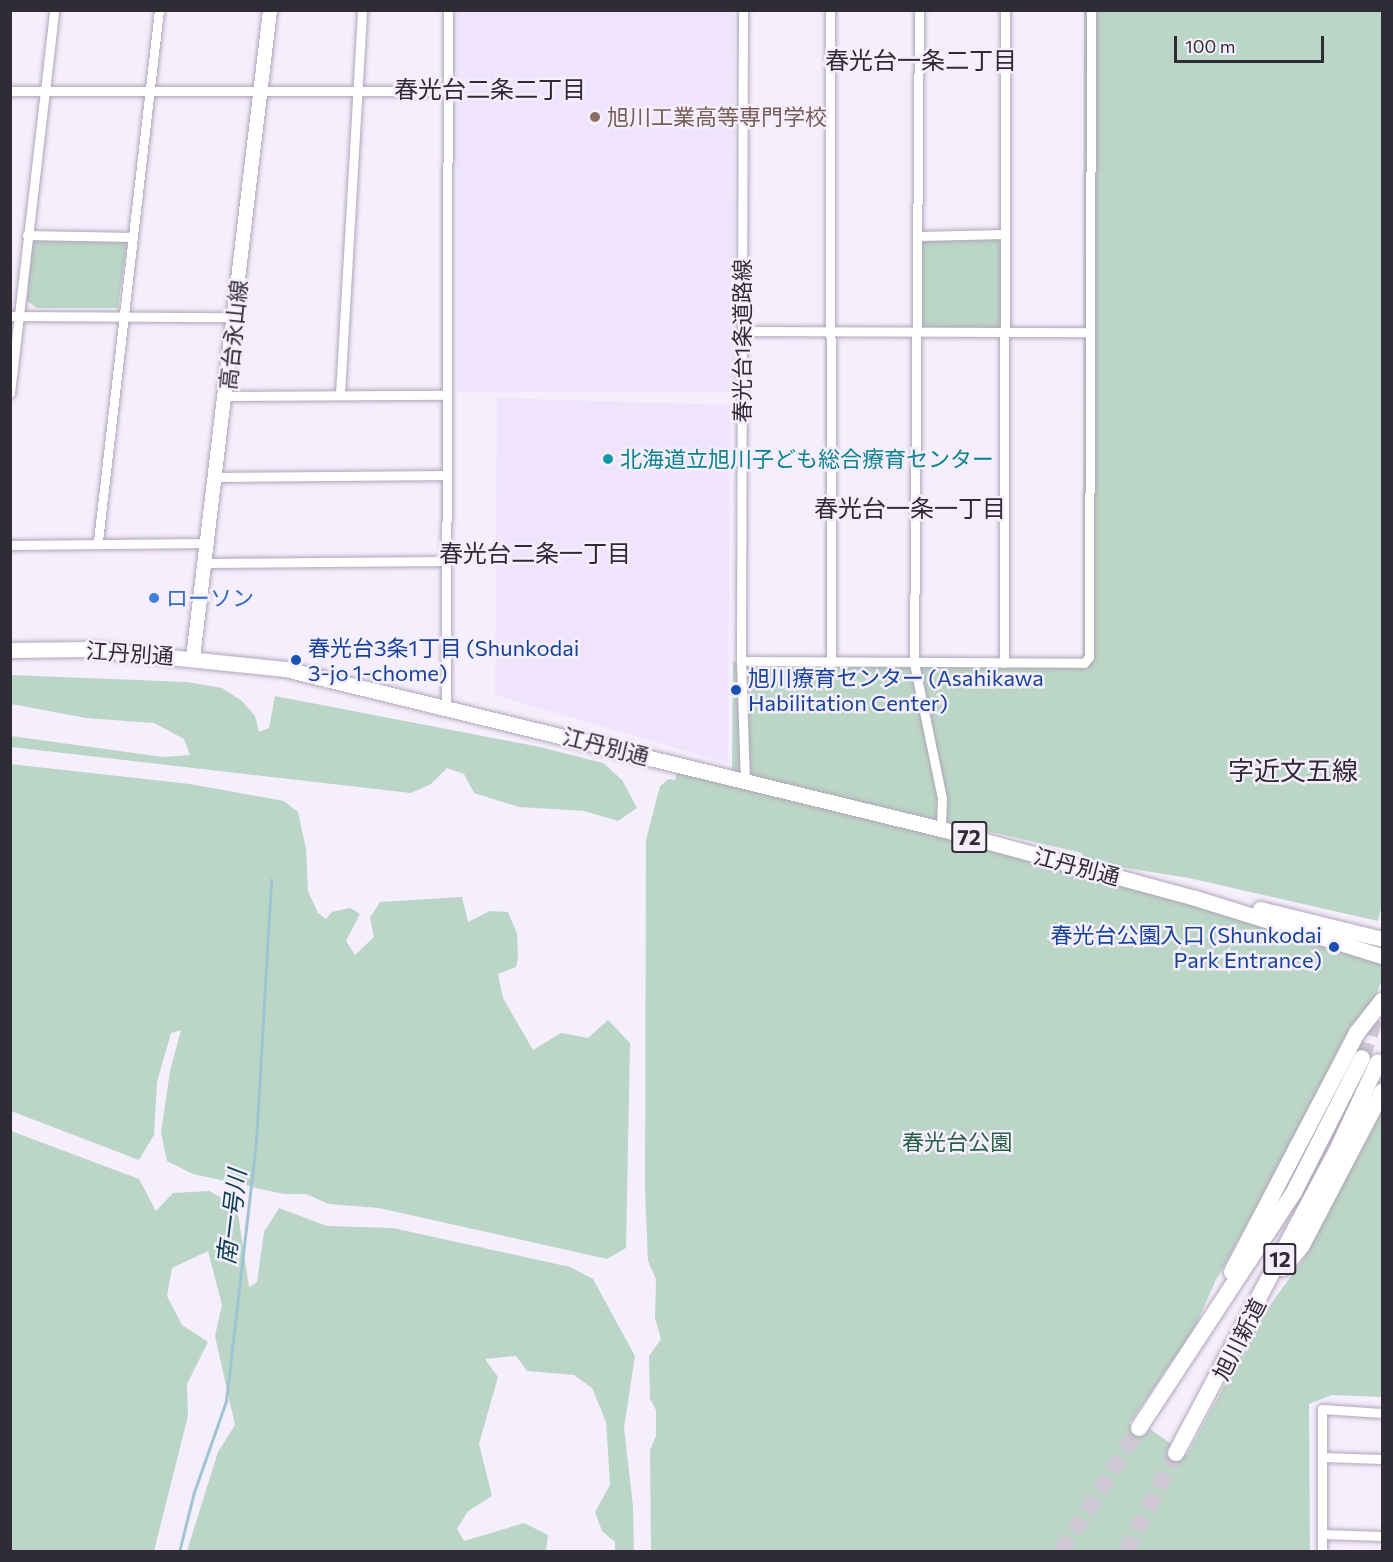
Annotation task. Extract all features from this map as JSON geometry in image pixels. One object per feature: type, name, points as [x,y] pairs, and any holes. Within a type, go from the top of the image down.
[{"type":"highway","name":"12","points":[[1218,1309],[1240,1254],[1305,1138],[1357,1033],[1383,1001]]},
{"type":"highway","name":"旭川新道","points":[[1139,1428],[1294,1192],[1370,1060],[1261,1296],[1176,1453]]},
{"type":"highway","name":"12","points":[[1261,1296],[1302,1245],[1383,1092]]},
{"type":"main road","name":"江丹別通","points":[[10,650],[91,649],[285,669],[941,829],[1192,897],[1383,956]]},
{"type":"main road","name":"江丹別通","points":[[1192,897],[1283,913],[1383,939]]},
{"type":"street","points":[[10,393],[15,316],[54,10]]},
{"type":"street","points":[[98,542],[159,10]]},
{"type":"street","name":"高台永山線","points":[[194,658],[227,396],[270,10]]},
{"type":"street","points":[[340,394],[362,10]]},
{"type":"street","points":[[446,707],[447,10]]},
{"type":"street","name":"春光台1条道路線","points":[[743,10],[741,661],[746,780]]},
{"type":"street","points":[[830,10],[831,663]]},
{"type":"street","points":[[919,10],[919,333],[914,663],[942,798],[941,829]]},
{"type":"street","points":[[1004,663],[1005,10]]},
{"type":"street","points":[[741,661],[1084,663],[1089,657],[1091,10]]},
{"type":"street","points":[[10,91],[447,91]]},
{"type":"street","points":[[919,236],[1004,234]]},
{"type":"street","points":[[27,235],[133,237]]},
{"type":"street","points":[[15,316],[235,317]]},
{"type":"street","points":[[742,331],[1090,332]]},
{"type":"street","points":[[227,396],[447,395]]},
{"type":"street","points":[[217,477],[447,475]]},
{"type":"street","points":[[10,545],[98,542],[209,543]]},
{"type":"street","points":[[206,563],[446,561]]},
{"type":"street","points":[[1322,1551],[1322,1409],[1383,1413]]},
{"type":"street","points":[[1322,1457],[1383,1459]]},
{"type":"street","points":[[1322,1534],[1383,1536]]},
{"type":"shaded area","name":"旭川工業高等専門学校","points":[[457,11],[734,11],[734,392],[457,392]]},
{"type":"shaded area","points":[[497,398],[730,405],[728,763],[495,695]]},
{"type":"green space","points":[[1084,11],[1382,11],[1382,905],[1378,921],[1189,878],[1082,861],[1082,853],[732,772],[733,662],[1083,667]]},
{"type":"green space","points":[[919,234],[1004,234],[1004,332],[919,332]]},
{"type":"green space","points":[[32,239],[127,242],[118,308],[37,308],[27,301]]},
{"type":"green space","points":[[11,675],[187,682],[222,688],[242,701],[255,716],[259,732],[269,728],[275,696],[540,747],[603,763],[622,780],[637,808],[618,821],[584,811],[519,807],[474,793],[464,774],[447,768],[431,784],[411,793],[11,747],[11,736],[163,757],[190,755],[184,739],[154,723],[86,718],[11,704]]},
{"type":"green space","points":[[10,764],[190,784],[284,801],[298,812],[306,849],[308,891],[318,913],[326,919],[332,912],[350,908],[360,914],[346,941],[355,955],[374,937],[370,918],[380,902],[462,897],[468,922],[490,911],[508,912],[517,933],[518,959],[516,967],[498,974],[503,998],[533,1050],[561,1033],[588,1038],[608,1020],[630,1043],[626,1248],[607,1259],[379,1208],[329,1204],[306,1194],[284,1194],[193,1174],[167,1161],[161,1133],[170,1071],[181,1030],[171,1033],[157,1082],[154,1135],[139,1160],[11,1111]]},
{"type":"green space","name":"春光台公園","points":[[678,768],[1190,900],[1372,957],[1381,964],[1382,980],[1372,1004],[1349,1029],[1302,1126],[1216,1280],[1194,1329],[1129,1424],[1146,1434],[1150,1429],[1187,1455],[1260,1319],[1305,1257],[1382,1104],[1382,1397],[1332,1395],[1309,1404],[1310,1551],[651,1551],[650,1450],[656,1436],[656,1410],[650,1399],[649,1356],[661,1339],[655,1318],[656,1279],[648,1261],[645,1191],[646,840],[660,786],[669,779],[675,780]]},
{"type":"green space","points":[[11,1131],[139,1179],[156,1211],[173,1193],[209,1191],[220,1197],[238,1214],[249,1287],[257,1282],[264,1232],[279,1208],[327,1226],[393,1228],[570,1267],[593,1279],[635,1356],[624,1428],[633,1506],[634,1551],[615,1551],[615,1542],[602,1531],[595,1512],[610,1485],[606,1422],[592,1388],[574,1375],[527,1371],[516,1356],[485,1359],[498,1377],[479,1444],[492,1496],[468,1511],[457,1529],[464,1541],[524,1523],[548,1535],[546,1551],[187,1551],[218,1452],[235,1425],[215,1336],[222,1305],[208,1251],[172,1268],[167,1296],[182,1325],[208,1342],[187,1384],[188,1416],[154,1551],[11,1551]]},
{"type":"waterway","name":"南一号川","points":[[179,1552],[194,1492],[226,1401],[256,1142],[271,879]]},
{"type":"tunnel","points":[[1362,1058],[1380,1005]]},
{"type":"tunnel","points":[[1061,1552],[1139,1428]]},
{"type":"tunnel","points":[[1126,1552],[1176,1453]]},
{"type":"place","name":"旭川工業高等専門学校","points":[[595,117]]},
{"type":"place","name":"北海道立旭川子ども総合療育センター","points":[[608,459]]},
{"type":"place","name":"ローソン","points":[[154,598]]},
{"type":"place","name":"春光台3条1丁目 (Shunkodai 3-jo 1-chome)","points":[[296,660]]},
{"type":"place","name":"旭川療育センター (Asahikawa Habilitation Center)","points":[[736,690]]},
{"type":"place","name":"春光台公園入口 (Shunkodai Park Entrance)","points":[[1334,947]]},
{"type":"district","name":"春光台一条二丁目","points":[[921,60]]},
{"type":"district","name":"春光台二条二丁目","points":[[490,89]]},
{"type":"district","name":"春光台一条一丁目","points":[[910,508]]},
{"type":"district","name":"春光台二条一丁目","points":[[535,553]]},
{"type":"district","name":"字近文五線","points":[[1293,770]]}]
